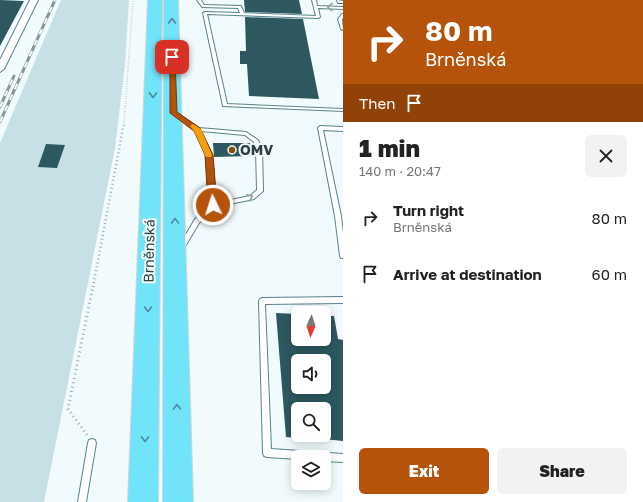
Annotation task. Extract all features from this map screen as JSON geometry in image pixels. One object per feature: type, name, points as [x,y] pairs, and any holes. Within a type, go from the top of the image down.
[{"type":"highway","name":"Brněnská","points":[[143,501],[155,0]]},
{"type":"highway","name":"Brněnská","points":[[171,0],[178,502]]},
{"type":"street","points":[[0,69],[34,0]]},
{"type":"lane","points":[[198,0],[203,6],[201,9],[205,13],[224,105],[343,110]]},
{"type":"lane","points":[[205,13],[318,17],[314,0]]},
{"type":"lane","points":[[339,0],[339,2],[343,2]]},
{"type":"lane","points":[[203,6],[240,7],[242,14]]},
{"type":"lane","points":[[316,7],[343,8]]},
{"type":"lane","points":[[343,15],[340,19],[343,29]]},
{"type":"lane","points":[[173,113],[198,129],[246,134],[256,141],[258,149],[260,191],[252,198],[213,205],[197,221],[175,258]]},
{"type":"lane","points":[[343,129],[320,128],[338,216],[343,256]]},
{"type":"lane","points":[[198,129],[209,155],[213,205]]},
{"type":"lane","points":[[343,300],[262,301],[267,453],[343,458]]},
{"type":"lane","points":[[82,502],[92,443]]},
{"type":"path","points":[[92,443],[68,409],[124,130],[133,0]]},
{"type":"shaded area","points":[[61,0],[129,0],[125,64],[115,148],[44,502],[0,502],[0,143]]},
{"type":"building","points":[[0,0],[24,1],[0,46]]},
{"type":"building","points":[[244,0],[299,0],[302,14],[245,12]]},
{"type":"building","points":[[245,17],[303,19],[319,99],[249,96],[247,64],[240,64],[240,51],[246,51]]},
{"type":"building","name":"OMV","points":[[213,143],[250,143],[252,156],[214,157]]},
{"type":"building","points":[[46,144],[65,145],[57,168],[38,167]]},
{"type":"building","points":[[276,313],[291,314],[291,346],[331,346],[331,316],[334,316],[338,339],[343,340],[343,441],[331,440],[331,402],[291,402],[291,437],[286,437]]},
{"type":"railway","points":[[0,122],[55,0]]},
{"type":"railway","points":[[0,107],[14,76]]},
{"type":"slow traffic","points":[[193,126],[198,129],[209,155]]},
{"type":"place","name":"OMV","points":[[232,150]]},
{"type":"route","points":[[172,57],[173,113],[198,129],[209,155],[213,205]]}]
